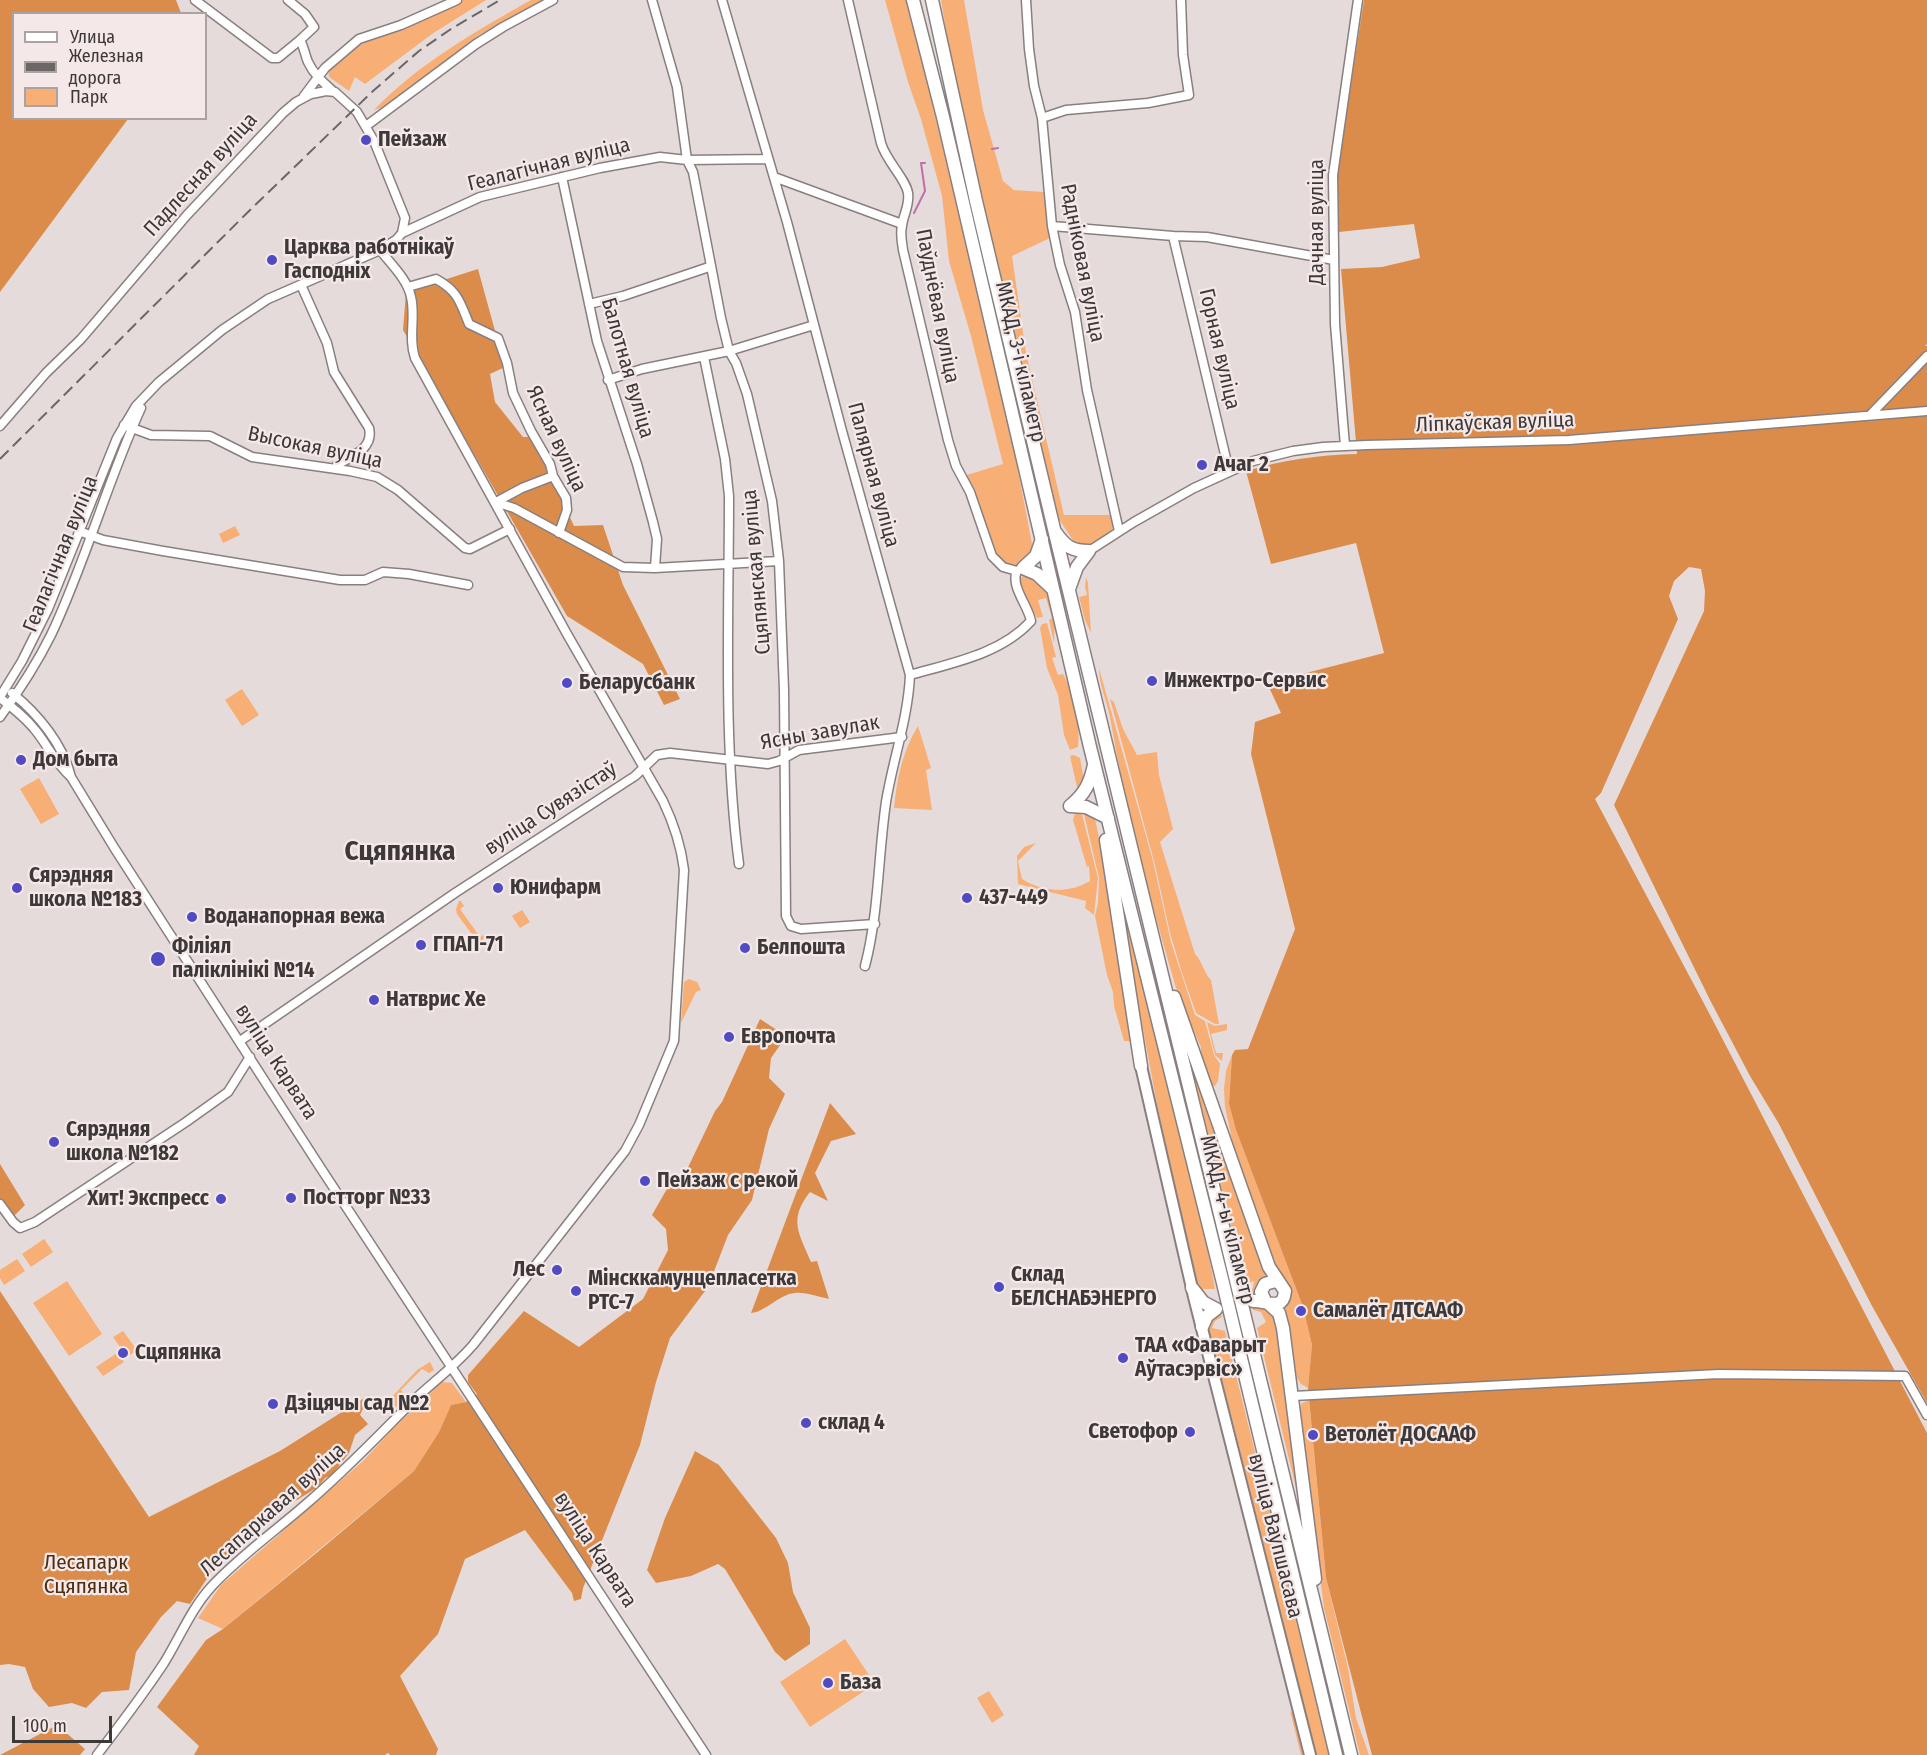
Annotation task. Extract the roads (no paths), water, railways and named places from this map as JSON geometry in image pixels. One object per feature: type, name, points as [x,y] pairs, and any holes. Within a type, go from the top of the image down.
[{"type":"highway","name":"МКАД, 3-і кіламетр","points":[[913,0],[943,117],[1087,733]]},
{"type":"highway","name":"МКАД, 3-і кіламетр","points":[[932,0],[976,201],[1102,731]]},
{"type":"highway","points":[[1053,529],[1068,548],[1075,551],[1089,551]]},
{"type":"highway","points":[[1020,569],[1036,556],[1042,539]]},
{"type":"highway","points":[[1068,590],[1077,567],[1089,551]]},
{"type":"highway","points":[[1020,569],[1037,574],[1053,589]]},
{"type":"highway","name":"МКАД, 4-ы кіламетр","points":[[1102,731],[1351,1755]]},
{"type":"highway","name":"МКАД, 4-ы кіламетр","points":[[1087,733],[1223,1283],[1336,1755]]},
{"type":"highway","points":[[1094,764],[1084,793],[1070,806],[1086,807],[1108,818],[1106,841],[1141,1065]]},
{"type":"highway","points":[[1156,952],[1189,1036],[1269,1267],[1285,1291],[1282,1300],[1282,1323]]},
{"type":"highway","points":[[1279,1283],[1270,1281],[1265,1284],[1265,1299],[1279,1313],[1282,1323],[1321,1631]]},
{"type":"highway","points":[[1192,1288],[1203,1302],[1216,1309]]},
{"type":"highway","points":[[1265,1299],[1274,1305],[1282,1300]]},
{"type":"highway","points":[[1198,1314],[1216,1309]]},
{"type":"highway","points":[[1202,1327],[1207,1316],[1216,1309]]},
{"type":"main road","name":"вуліца Ваўпшасава","points":[[1141,1065],[1198,1314],[1310,1755]]},
{"type":"street","points":[[195,0],[272,58],[279,58],[314,27],[305,14],[288,0]]},
{"type":"street","points":[[303,98],[339,54],[359,39],[401,25],[456,0]]},
{"type":"street","points":[[366,126],[476,44],[553,0]]},
{"type":"street","name":"Сцяпянская вуліца","points":[[652,0],[677,87],[687,160],[693,172],[710,267],[729,351],[742,379],[772,501],[778,561],[786,757],[786,916],[791,926],[801,928],[875,924]]},
{"type":"street","name":"Палярная вуліца","points":[[723,0],[774,177],[910,675],[902,737],[885,809],[875,924],[866,966]]},
{"type":"street","name":"Паўднёвая вуліца","points":[[848,0],[881,143],[885,155],[905,184],[909,194],[909,203],[902,224],[903,250],[954,459],[970,492],[992,556],[1003,567],[1020,569]]},
{"type":"street","name":"Радніковая вуліца","points":[[1026,0],[1029,49],[1034,86],[1042,118],[1052,226],[1060,265],[1075,312],[1087,390],[1119,531]]},
{"type":"street","points":[[1042,118],[1066,110],[1148,103],[1189,95],[1183,55],[1181,0]]},
{"type":"street","name":"Дачная вуліца","points":[[1346,446],[1335,324],[1333,175],[1358,0]]},
{"type":"street","points":[[300,40],[309,64],[318,78],[357,112],[366,126],[401,204],[406,222],[402,233]]},
{"type":"street","name":"Падлесная вуліца","points":[[0,426],[46,373],[81,339],[195,207],[283,113],[303,98],[318,92],[335,92]]},
{"type":"street","name":"Геалагічная вуліца","points":[[2,695],[39,627],[79,531],[127,427],[144,399],[168,375],[222,330],[268,299],[380,250],[396,240],[402,233],[480,197],[650,158],[768,159]]},
{"type":"street","name":"Балотная вуліца","points":[[562,177],[597,341],[637,464],[653,522],[657,539],[655,568]]},
{"type":"street","points":[[774,177],[902,224]]},
{"type":"street","points":[[1052,226],[1207,237],[1334,260]]},
{"type":"street","name":"Горная вуліца","points":[[1173,236],[1228,471]]},
{"type":"street","points":[[380,250],[408,288],[412,305],[411,340],[415,358],[670,815],[681,847],[684,870],[674,1041],[639,1125],[622,1156],[473,1345],[461,1359],[451,1366]]},
{"type":"street","points":[[589,304],[623,296],[710,267]]},
{"type":"street","name":"Ясная вуліца","points":[[408,288],[436,279],[449,286],[459,297],[469,324],[498,338],[507,363],[513,393],[568,504],[559,533]]},
{"type":"street","points":[[301,285],[327,343],[334,372],[369,428],[371,435],[365,448],[337,465],[336,469]]},
{"type":"street","points":[[608,380],[642,369],[729,351],[814,325]]},
{"type":"street","points":[[1871,414],[1927,356]]},
{"type":"street","points":[[704,357],[726,468],[729,496],[729,759],[732,813],[739,864]]},
{"type":"street","name":"Ліпкаўская вуліца","points":[[1089,551],[1194,488],[1253,461],[1280,454],[1323,447],[1569,440],[1927,411]]},
{"type":"street","name":"Геалагічная вуліца","points":[[0,717],[50,636],[91,536],[127,427]]},
{"type":"street","name":"Высокая вуліца","points":[[127,427],[151,435],[210,436],[252,457],[366,474],[385,481],[465,548],[470,549],[510,529]]},
{"type":"street","points":[[495,502],[553,476]]},
{"type":"street","points":[[495,502],[514,508],[584,545],[614,564],[634,569],[778,561]]},
{"type":"street","points":[[79,531],[104,540],[340,580],[365,580],[383,572],[409,574],[468,585]]},
{"type":"street","points":[[910,675],[993,649],[1021,632],[1031,621],[1029,610],[1016,584],[1015,575],[1020,569]]},
{"type":"street","name":"вуліца Карвата","points":[[2,695],[15,696],[47,729],[68,764],[71,777]]},
{"type":"street","name":"вуліца Карвата","points":[[2,695],[9,705],[35,729],[61,768],[71,777],[120,857],[706,1755]]},
{"type":"street","name":"Ясны завулак","points":[[642,767],[662,753],[768,764],[800,750],[902,737]]},
{"type":"street","name":"вуліца Сувязістаў","points":[[240,1041],[455,893],[635,776],[642,767]]},
{"type":"street","points":[[0,1204],[20,1228],[35,1222],[228,1092],[250,1057]]},
{"type":"street","name":"Лесапаркавая вуліца","points":[[97,1755],[142,1695],[165,1661],[195,1608],[213,1585],[339,1476],[451,1366]]},
{"type":"street","points":[[1293,1396],[1719,1374],[1905,1376],[1927,1416]]},
{"type":"waterway","points":[[992,149],[998,148]]},
{"type":"waterway","points":[[914,213],[925,191],[921,163],[925,163]]},
{"type":"railway","points":[[0,459],[373,91],[419,51],[500,0]]},
{"type":"place","name":"Пейзаж","points":[[366,140]]},
{"type":"place","name":"Царква работнікаў Гасподніх","points":[[272,260]]},
{"type":"place","name":"Ачаг 2","points":[[1202,465]]},
{"type":"place","name":"Инжектро-Сервис","points":[[1152,681]]},
{"type":"place","name":"Беларусбанк","points":[[567,683]]},
{"type":"place","name":"Дом быта","points":[[21,760]]},
{"type":"place","name":"Сярэдняя школа №183","points":[[17,888]]},
{"type":"place","name":"Юнифарм","points":[[498,888]]},
{"type":"place","name":"437-449","points":[[967,898]]},
{"type":"place","name":"Воданапорная вежа","points":[[192,917]]},
{"type":"place","name":"ГПАП-71","points":[[421,945]]},
{"type":"place","name":"Белпошта","points":[[745,948]]},
{"type":"place","name":"Філіял паліклінікі №14","points":[[158,959]]},
{"type":"place","name":"Натврис Хе","points":[[374,1000]]},
{"type":"place","name":"Европочта","points":[[729,1037]]},
{"type":"place","name":"Сярэдняя школа №182","points":[[54,1142]]},
{"type":"place","name":"Пейзаж с рекой","points":[[645,1181]]},
{"type":"place","name":"Постторг №33","points":[[291,1198]]},
{"type":"place","name":"Хит! Экспресс","points":[[221,1199]]},
{"type":"place","name":"Лес","points":[[557,1270]]},
{"type":"place","name":"Склад БЕЛСНАБЭНЕРГО","points":[[999,1287]]},
{"type":"place","name":"Мінсккамунцепласетка РТС-7","points":[[576,1291]]},
{"type":"place","name":"Самалёт ДТСААФ","points":[[1301,1311]]},
{"type":"place","name":"Сцяпянка","points":[[123,1353]]},
{"type":"place","name":"ТАА «Фаварыт Аўтасэрвіс»","points":[[1123,1358]]},
{"type":"place","name":"Дзіцячы сад №2","points":[[273,1404]]},
{"type":"place","name":"склад 4","points":[[806,1423]]},
{"type":"place","name":"Светофор","points":[[1190,1432]]},
{"type":"place","name":"Ветолёт ДОСААФ","points":[[1313,1435]]},
{"type":"place","name":"База","points":[[828,1683]]},
{"type":"district","name":"Сцяпянка","points":[[400,852]]},
{"type":"park label","name":"Лесапарк Сцяпянка","points":[[86,1575]]}]
